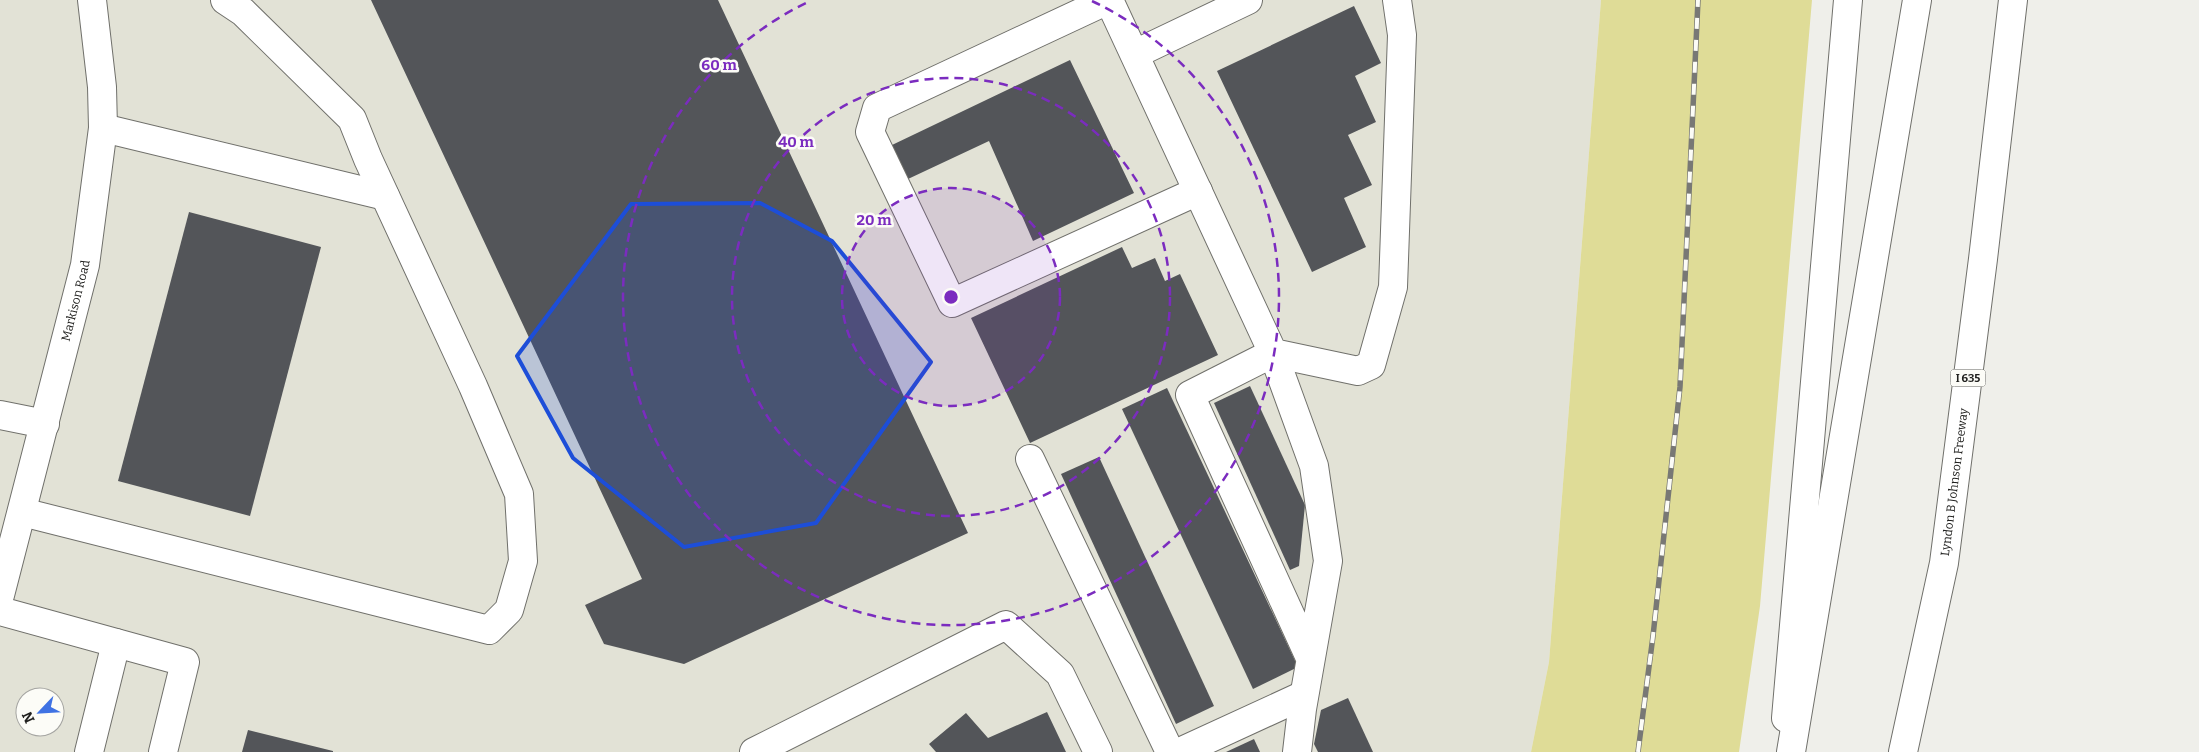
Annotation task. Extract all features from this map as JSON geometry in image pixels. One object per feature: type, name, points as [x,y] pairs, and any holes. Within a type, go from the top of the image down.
[{"type":"main road","name":"Markison Road","points":[[0,596],[85,265],[103,128],[102,87],[92,0]]},
{"type":"main road","points":[[22,512],[489,630],[508,610],[523,561],[519,494],[473,386],[385,196],[352,119],[243,12],[225,0]]},
{"type":"main road","points":[[1198,191],[952,303],[870,132],[877,108],[1108,0],[1135,54],[1273,353],[1314,466],[1328,561],[1310,658],[1297,752]]},
{"type":"main road","points":[[1135,54],[1248,0]]},
{"type":"main road","points":[[1310,658],[1190,395],[1273,353],[1358,370],[1370,365],[1393,287],[1402,35],[1397,0]]},
{"type":"main road","points":[[1783,752],[1848,0]]},
{"type":"main road","points":[[1791,752],[1917,0]]},
{"type":"main road","name":"Lyndon B Johnson Freeway","points":[[1903,752],[1944,563],[1983,259],[2013,0]]},
{"type":"main road","points":[[103,128],[385,196]]},
{"type":"main road","points":[[0,415],[45,424]]},
{"type":"main road","points":[[1030,459],[1170,752]]},
{"type":"main road","points":[[0,611],[185,662],[163,752]]},
{"type":"main road","points":[[754,752],[1006,624],[1060,674],[1098,752]]},
{"type":"main road","points":[[90,752],[116,643]]},
{"type":"main road","points":[[1180,752],[1304,695]]},
{"type":"highlighted area","points":[[760,203],[832,241],[931,362],[816,523],[684,547],[573,458],[517,356],[631,204]]},
{"type":"shaded area","points":[[0,0],[1601,0],[1549,662],[1531,752],[0,752]]},
{"type":"shaded area","points":[[1601,0],[1812,0],[1760,606],[1739,752],[1531,752],[1549,662]]},
{"type":"building","points":[[371,0],[718,0],[968,533],[684,664],[604,644],[585,605],[642,579]]},
{"type":"building","points":[[1354,6],[1381,63],[1355,76],[1376,122],[1348,135],[1372,185],[1344,198],[1366,247],[1312,272],[1217,71]]},
{"type":"building","points":[[1070,60],[1134,193],[1033,241],[989,141],[908,179],[892,145]]},
{"type":"building","points":[[189,212],[321,247],[250,516],[118,481]]},
{"type":"building","points":[[1122,247],[1132,268],[1155,258],[1165,281],[1180,274],[1218,355],[1030,443],[971,318]]},
{"type":"building","points":[[1250,386],[1305,505],[1299,566],[1290,570],[1214,403]]},
{"type":"building","points":[[1167,388],[1298,667],[1253,689],[1122,409]]},
{"type":"building","points":[[1099,457],[1214,706],[1176,724],[1061,474]]},
{"type":"building","points":[[1348,698],[1373,752],[1318,752],[1314,744],[1321,710]]},
{"type":"building","points":[[1047,712],[1066,752],[936,752],[929,744],[966,713],[988,738]]},
{"type":"building","points":[[248,730],[333,751],[333,752],[242,752]]},
{"type":"building","points":[[1254,739],[1260,752],[1226,752]]},
{"type":"railway","points":[[1638,752],[1653,636],[1680,387],[1698,0]]}]
